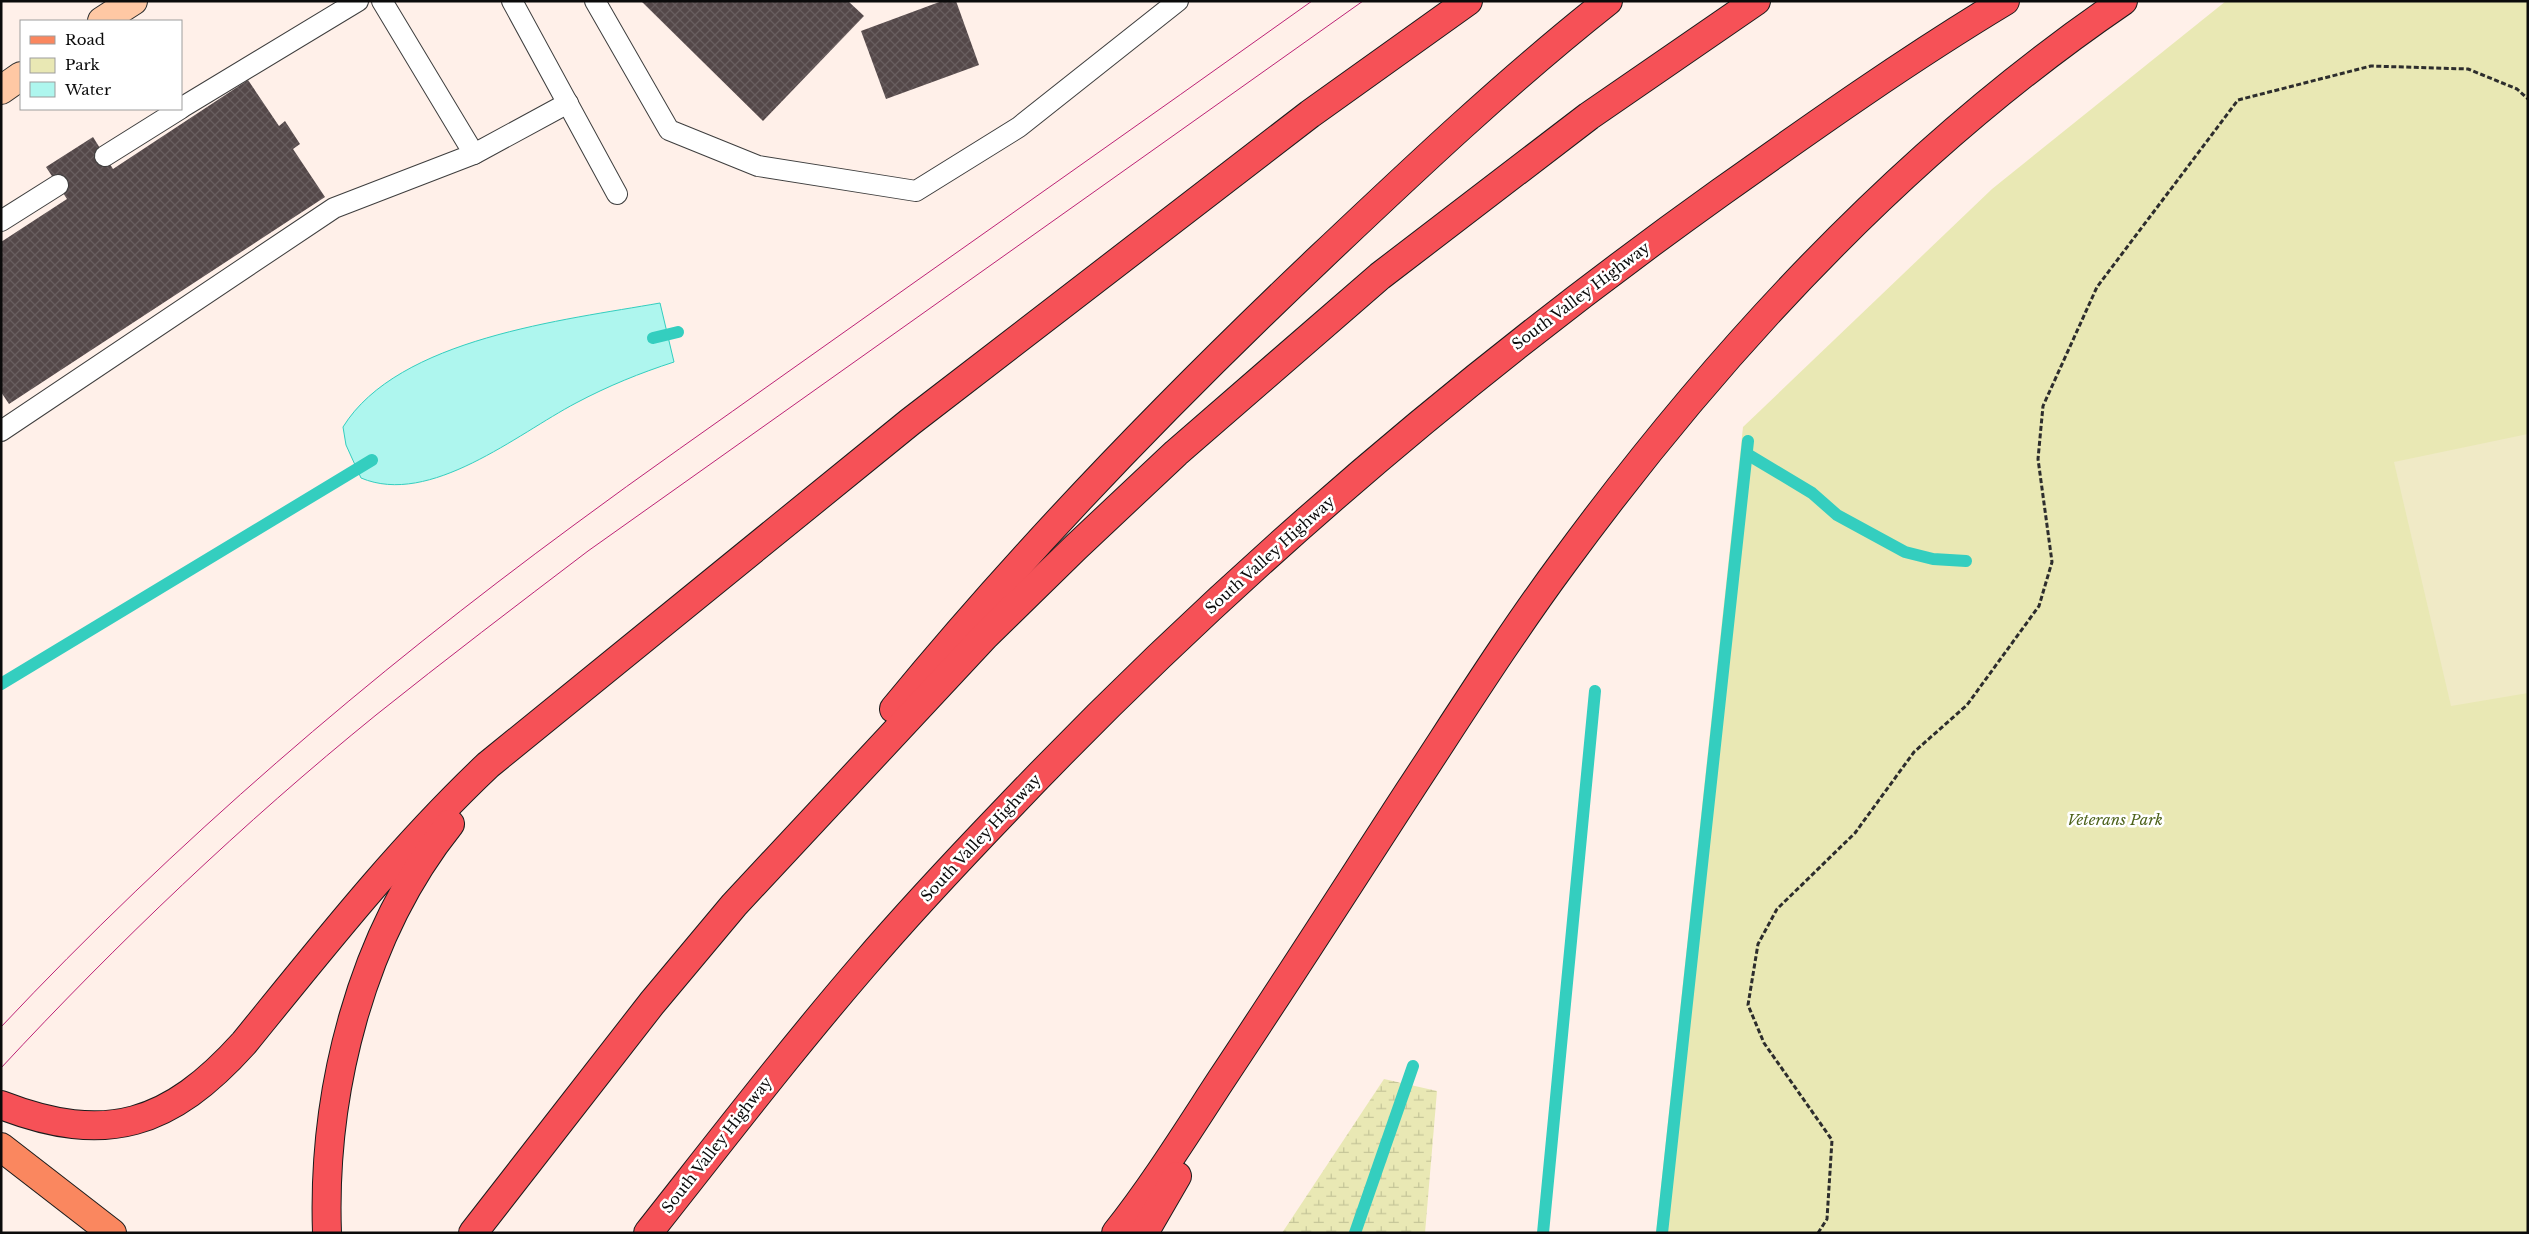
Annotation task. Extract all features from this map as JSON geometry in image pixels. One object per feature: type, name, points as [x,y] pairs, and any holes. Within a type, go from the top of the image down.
[{"type":"highway","points":[[1,1105],[60,1123],[105,1124],[133,1121],[165,1109],[187,1097],[226,1064],[325,945],[450,801],[488,765],[918,416],[1310,114],[1468,1]]},
{"type":"highway","points":[[476,1229],[652,1003],[941,652],[1055,523],[1146,427],[1231,342],[1480,108],[1608,1]]},
{"type":"highway","points":[[734,904],[985,636],[1074,548],[1241,396],[1380,276],[1478,200],[1589,116],[1756,1]]},
{"type":"highway","name":"South Valley Highway","points":[[648,1233],[780,1065],[865,964],[946,873],[1129,685],[1230,590],[1432,413],[1548,320],[1656,239],[1817,124],[1939,42],[2005,1]]},
{"type":"highway","points":[[1116,1233],[1151,1185],[1313,942],[1415,782],[1560,566],[1644,456],[1731,352],[1796,280],[1959,126],[2065,41],[2124,1]]},
{"type":"highway","points":[[327,1233],[327,1183],[337,1097],[358,1006],[376,953],[416,873],[441,836],[503,763],[572,697]]},
{"type":"highway","points":[[1144,1233],[1313,942]]},
{"type":"main road","points":[[104,20],[132,1]]},
{"type":"main road","points":[[1,90],[20,77]]},
{"type":"main road","points":[[1,1147],[112,1233]]},
{"type":"lane","points":[[182,107],[358,1]]},
{"type":"lane","points":[[382,1],[474,154]]},
{"type":"lane","points":[[512,1],[617,194]]},
{"type":"lane","points":[[595,1],[670,130],[758,166],[916,190],[1019,127],[1178,1]]},
{"type":"lane","points":[[1,431],[334,208],[474,154],[568,103]]},
{"type":"lane","points":[[105,156],[178,110]]},
{"type":"lane","points":[[1,221],[58,186]]},
{"type":"path","points":[[1818,1233],[1827,1219],[1832,1140],[1764,1043],[1748,1005],[1758,944],[1777,909],[1855,833],[1914,752],[1967,705],[2039,606],[2052,562],[2038,459],[2043,406],[2097,287],[2238,100],[2371,66],[2468,69],[2517,89],[2528,99]]},
{"type":"green space","name":"Veterans Park","points":[[2226,1],[2528,1],[2528,1233],[1656,1233],[1743,427],[1992,189]]},
{"type":"green space","points":[[1384,1079],[1437,1091],[1425,1233],[1282,1233]]},
{"type":"shaded area","points":[[2528,434],[2528,693],[2451,706],[2394,462]]},
{"type":"water","points":[[660,303],[674,362],[624,380],[588,397],[500,448],[444,475],[415,483],[388,484],[361,478],[346,445],[343,427],[369,397],[402,372],[442,353],[486,338],[532,326]]},
{"type":"building","points":[[641,1],[848,1],[864,16],[763,121]]},
{"type":"building","points":[[942,1],[956,1],[979,65],[886,99],[861,31]]},
{"type":"building","points":[[248,80],[279,126],[285,121],[300,144],[293,149],[325,197],[9,404],[1,392],[1,242],[67,199],[46,167],[93,137],[113,169]]},
{"type":"waterway","points":[[653,338],[678,332]]},
{"type":"waterway","points":[[1662,1233],[1748,441]]},
{"type":"waterway","points":[[1747,454],[1812,493],[1837,515],[1905,552],[1933,559],[1966,561]]},
{"type":"waterway","points":[[1,684],[372,460]]},
{"type":"waterway","points":[[1543,1233],[1595,691]]},
{"type":"waterway","points":[[1355,1233],[1413,1066]]},
{"type":"tram line","points":[[1,1027],[67,958],[205,826],[349,701],[498,582],[627,486],[1312,1]]},
{"type":"tram line","points":[[1,1068],[90,975],[182,885],[278,798],[429,673],[588,551],[1363,1]]}]
